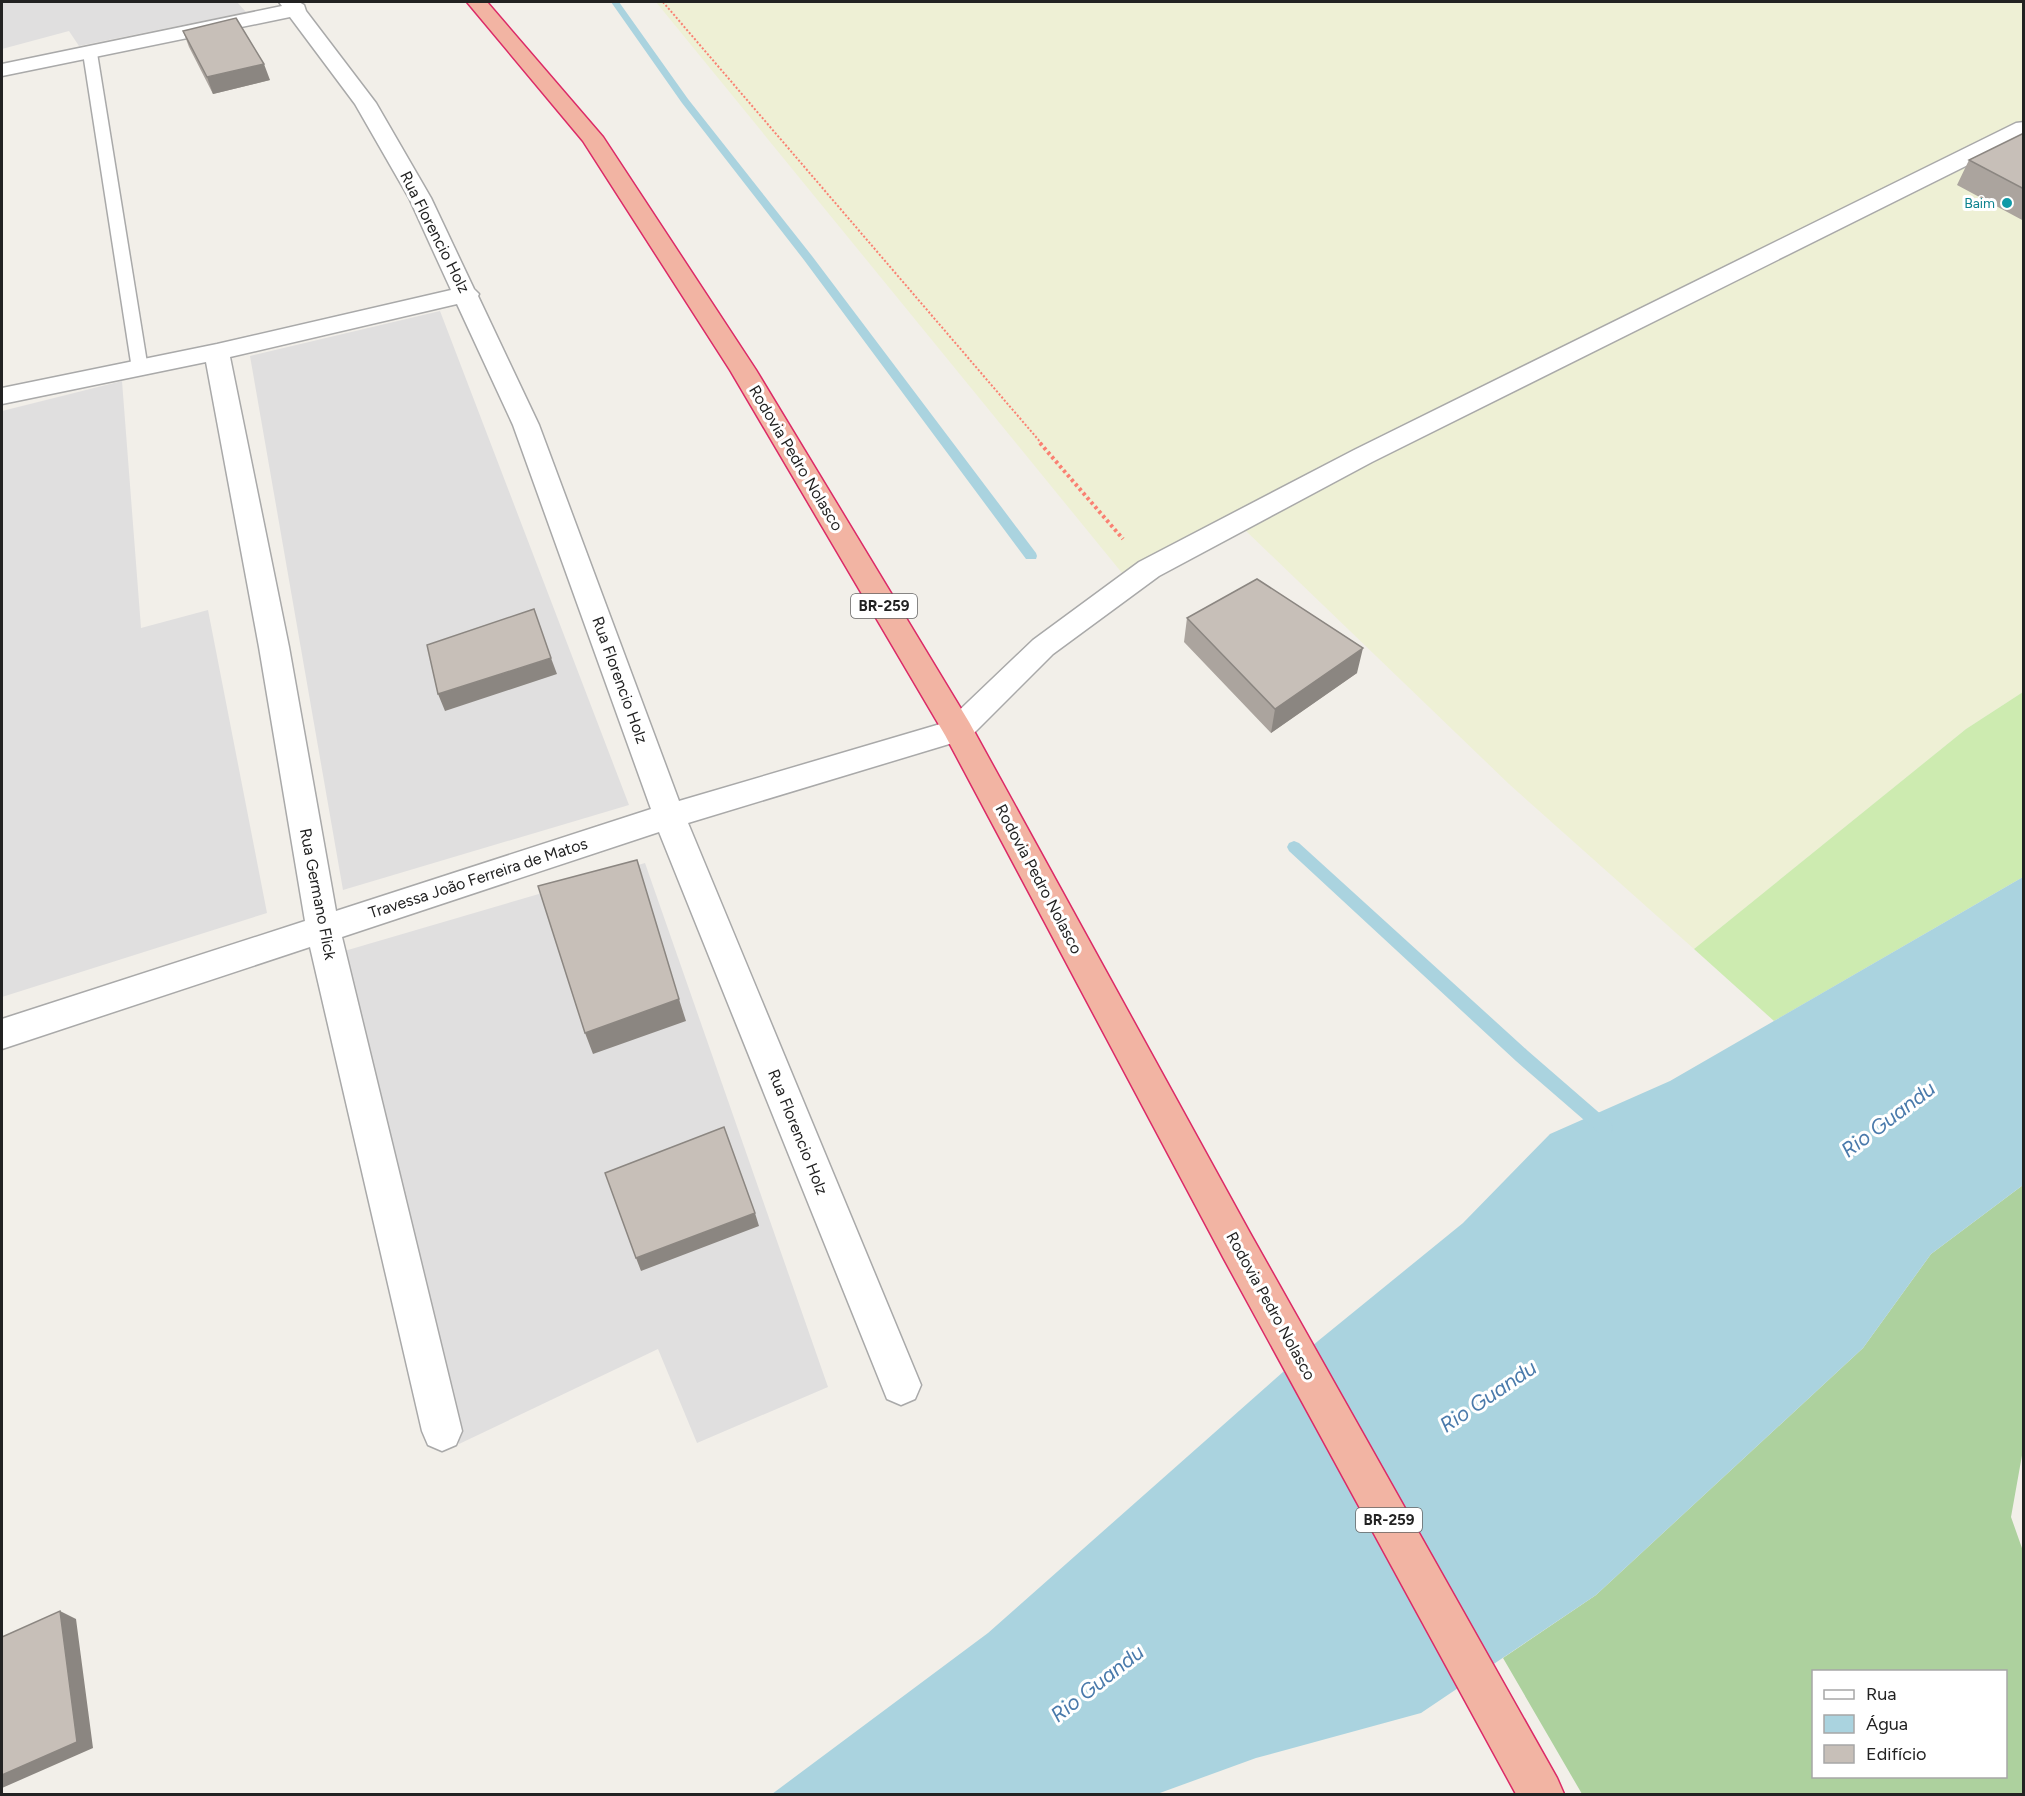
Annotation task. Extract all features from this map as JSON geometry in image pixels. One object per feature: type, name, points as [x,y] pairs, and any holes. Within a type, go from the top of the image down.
[{"type":"highway","name":"Rodovia Pedro Nolasco","points":[[477,2],[592,138],[743,370],[958,730],[1237,1246],[1541,1794]]},
{"type":"street","points":[[2,69],[90,53],[293,5]]},
{"type":"street","name":"Rua Florencio Holz","points":[[293,5],[365,103],[420,198],[467,294],[526,425],[669,816],[901,1385]]},
{"type":"street","points":[[958,730],[1044,647],[1149,569],[1363,456],[2024,128]]},
{"type":"street","points":[[2,396],[140,369],[467,294]]},
{"type":"street","name":"Rua Germano Flick","points":[[217,352],[274,647],[323,929],[442,1431]]},
{"type":"street","name":"Travessa João Ferreira de Matos","points":[[2,1034],[669,816],[958,730]]},
{"type":"lane","points":[[90,53],[140,369]]},
{"type":"path","points":[[663,2],[1149,569]]},
{"type":"shaded area","points":[[2,2],[237,2],[246,12],[79,46],[69,31],[2,49]]},
{"type":"shaded area","points":[[440,311],[629,805],[343,890],[250,356]]},
{"type":"shaded area","points":[[122,381],[141,628],[208,610],[267,913],[2,997],[2,411]]},
{"type":"shaded area","points":[[645,863],[828,1387],[697,1443],[658,1349],[459,1444],[341,952]]},
{"type":"green space","points":[[656,2],[2023,2],[2023,692],[1966,729],[1694,949],[1509,784],[1246,531],[1235,532],[1131,584]]},
{"type":"green space","points":[[2023,692],[2023,877],[1774,1021],[1694,949],[1966,729]]},
{"type":"green space","points":[[2023,1185],[2024,1444],[2011,1517],[2023,1551],[2023,1794],[1582,1794],[1503,1658],[1596,1595],[1863,1348],[1931,1254]]},
{"type":"water","name":"Rio Guandu","points":[[2023,877],[2023,1185],[1931,1254],[1863,1348],[1596,1595],[1421,1713],[1256,1758],[1157,1794],[772,1794],[988,1633],[1318,1341],[1463,1223],[1550,1134],[1670,1081]]},
{"type":"building","points":[[236,18],[264,64],[207,77],[183,31]]},
{"type":"building","points":[[2024,133],[2024,189],[1969,160]]},
{"type":"building","points":[[1257,579],[1363,648],[1275,709],[1187,618]]},
{"type":"building","points":[[534,609],[551,658],[438,694],[427,645]]},
{"type":"building","points":[[637,860],[679,999],[585,1033],[538,886]]},
{"type":"building","points":[[724,1127],[755,1213],[636,1258],[605,1173]]},
{"type":"building","points":[[60,1611],[77,1742],[2,1775],[2,1637]]},
{"type":"waterway","points":[[615,2],[685,101],[808,258],[1031,556]]},
{"type":"waterway","points":[[1294,847],[1522,1056],[1605,1128]]},
{"type":"place","name":"Baim","points":[[2007,203]]}]
